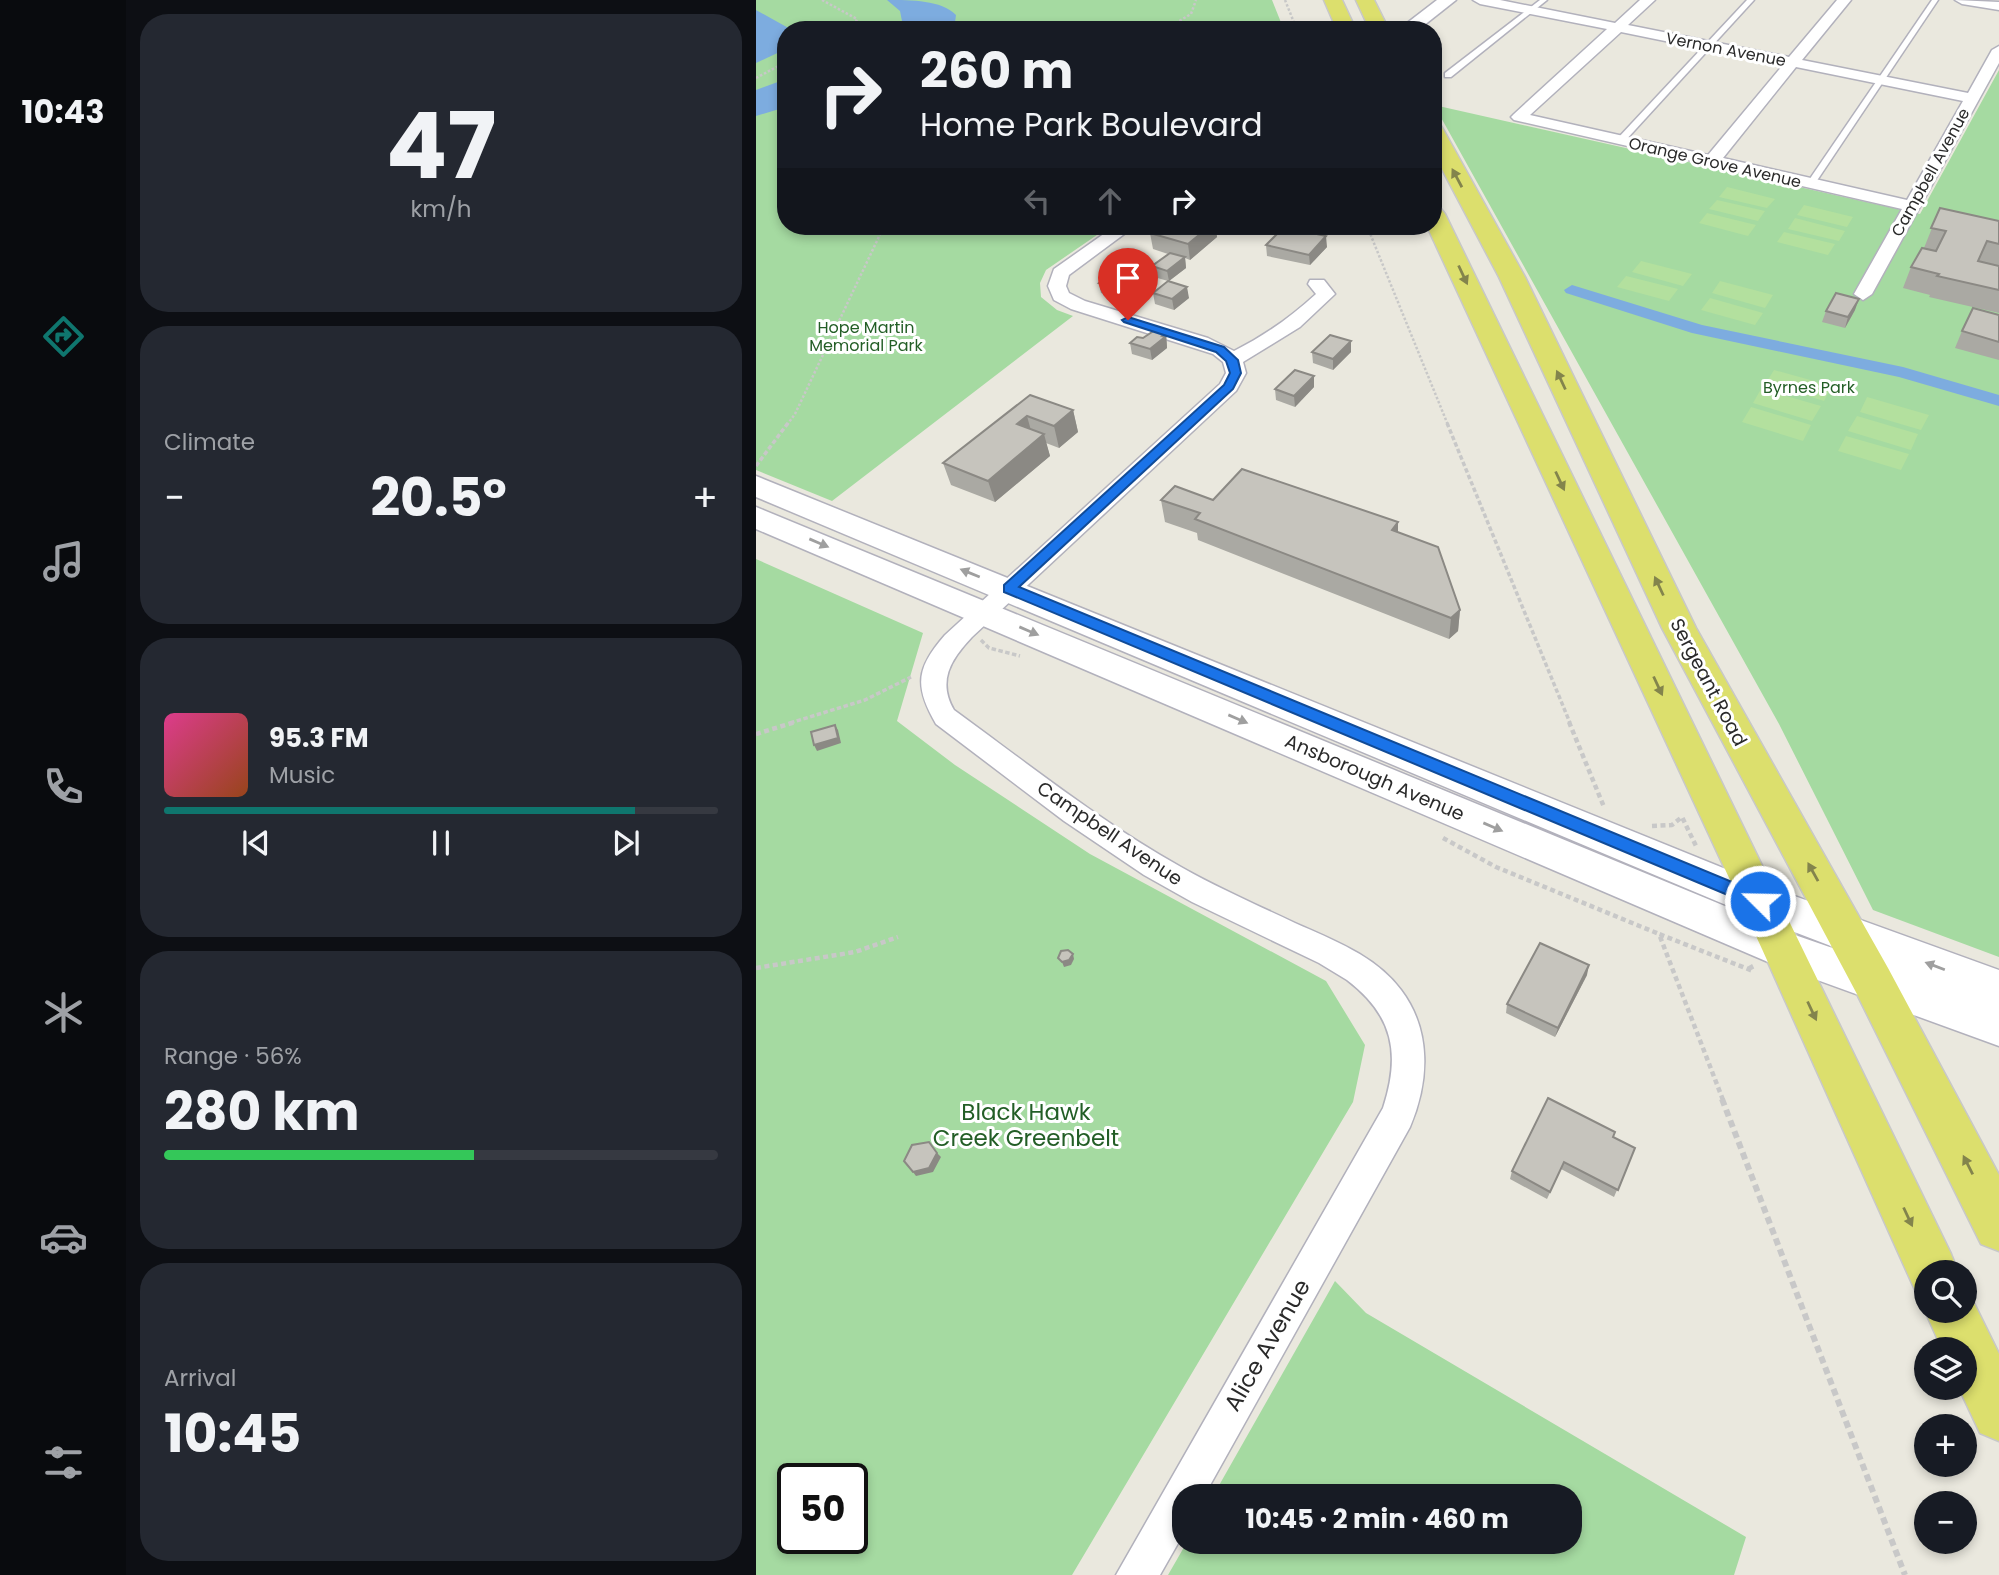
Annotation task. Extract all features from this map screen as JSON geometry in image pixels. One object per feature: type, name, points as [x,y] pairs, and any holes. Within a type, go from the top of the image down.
[{"type":"main road","points":[[1333,0],[1343,21]]},
{"type":"main road","points":[[1365,0],[1376,21]]},
{"type":"main road","name":"Sergeant Road","points":[[1442,148],[1512,276],[1679,628],[1873,982],[1999,1226]]},
{"type":"main road","points":[[1442,233],[1760,901],[1765,953],[1927,1260]]},
{"type":"main road","name":"Ansborough Avenue","points":[[756,486],[996,600],[1765,953],[1873,982],[1999,1026]]},
{"type":"main road","name":"Ansborough Avenue","points":[[756,517],[996,600],[1760,901],[1999,990]]},
{"type":"main road","points":[[1957,1323],[1999,1414]]},
{"type":"street","points":[[1419,21],[1448,0]]},
{"type":"street","name":"Vernon Avenue","points":[[1480,0],[1972,98]]},
{"type":"street","points":[[1618,27],[1648,0]]},
{"type":"street","points":[[1712,161],[1844,0]]},
{"type":"street","points":[[1962,0],[1999,6]]},
{"type":"street","name":"Orange Grove Avenue","points":[[1618,27],[1519,117],[1911,206]]},
{"type":"street","name":"Campbell Avenue","points":[[1863,294],[1999,50]]},
{"type":"street","points":[[937,664],[944,651],[996,600],[1228,387],[1236,373],[1232,360],[1220,349],[1078,305],[1061,296],[1057,286],[1061,273],[1114,235]]},
{"type":"street","points":[[1232,360],[1269,343],[1306,315],[1326,294],[1317,284]]},
{"type":"street","name":"Campbell Avenue","points":[[937,664],[932,693],[945,717],[1039,787],[1154,866],[1191,887],[1344,961],[1377,985],[1392,1003],[1408,1041],[1408,1087],[1398,1115]]},
{"type":"street","name":"Alice Avenue","points":[[1136,1575],[1398,1115]]},
{"type":"lane","points":[[1448,75],[1544,0]]},
{"type":"lane","points":[[1621,140],[1751,0]]},
{"type":"lane","points":[[1811,183],[1935,0]]},
{"type":"path","points":[[822,0],[856,21]]},
{"type":"path","points":[[1179,21],[1191,14],[1196,0]]},
{"type":"path","points":[[1285,0],[1293,21]]},
{"type":"path","points":[[756,78],[777,65]]},
{"type":"path","points":[[756,466],[795,414],[880,235]]},
{"type":"path","points":[[1371,235],[1607,813]]},
{"type":"path","points":[[756,734],[865,700],[937,664]]},
{"type":"path","points":[[1643,825],[1672,825],[1682,817],[1687,827]]},
{"type":"path","points":[[1765,953],[1753,971],[1659,934],[1905,1575]]},
{"type":"path","points":[[756,968],[855,952],[898,937]]},
{"type":"green space","name":"Hope Martin Memorial Park","points":[[756,0],[1272,0],[1280,21],[777,21],[777,235],[1097,235],[1046,270],[1040,283],[1041,297],[1057,310],[1073,316],[832,501],[756,470]]},
{"type":"green space","name":"Byrnes Park","points":[[1999,70],[1999,957],[1873,910],[1779,724],[1442,119],[1442,107],[1920,214]]},
{"type":"green space","points":[[1727,187],[1775,199],[1767,208],[1719,197]]},
{"type":"green space","points":[[1717,200],[1765,211],[1758,221],[1709,209]]},
{"type":"green space","points":[[1804,205],[1853,217],[1847,227],[1797,215]]},
{"type":"green space","points":[[1707,213],[1756,225],[1748,236],[1699,223]]},
{"type":"green space","points":[[1795,218],[1845,231],[1839,241],[1788,229]]},
{"type":"green space","points":[[1784,232],[1835,244],[1828,255],[1777,242]]},
{"type":"green space","points":[[1641,261],[1692,274],[1683,286],[1632,272]]},
{"type":"green space","points":[[1626,276],[1678,289],[1669,301],[1617,287]]},
{"type":"green space","points":[[1720,281],[1773,295],[1765,308],[1712,293]]},
{"type":"green space","points":[[1710,298],[1763,313],[1755,325],[1701,310]]},
{"type":"green space","points":[[1774,370],[1832,386],[1824,401],[1766,383]]},
{"type":"green space","points":[[1761,389],[1821,406],[1812,421],[1753,403]]},
{"type":"green space","points":[[1867,397],[1929,415],[1921,430],[1860,412]]},
{"type":"green space","points":[[1751,407],[1811,425],[1803,441],[1742,422]]},
{"type":"green space","points":[[1857,416],[1918,434],[1911,450],[1848,431]]},
{"type":"green space","points":[[1846,436],[1909,454],[1901,470],[1838,451]]},
{"type":"green space","name":"Black Hawk Creek Greenbelt","points":[[756,559],[923,633],[897,721],[955,765],[1090,854],[1326,981],[1365,1045],[1353,1102],[1072,1575],[756,1575]]},
{"type":"green space","points":[[1335,1281],[1366,1313],[1746,1537],[1734,1575],[1168,1575],[1180,1554],[1582,1554],[1582,1484],[1220,1484]]},
{"type":"water","points":[[887,0],[934,4],[956,15],[955,21],[902,21],[900,11]]},
{"type":"water","points":[[756,10],[777,22],[777,53],[756,63]]},
{"type":"water","points":[[777,82],[777,110],[756,116],[756,90]]},
{"type":"building","points":[[1940,208],[1999,221],[1999,244],[1987,241],[1978,261],[1999,266],[1999,290],[1937,276],[1939,274],[1911,267],[1922,248],[1936,251],[1946,231],[1931,228]]},
{"type":"building","points":[[1157,235],[1199,235],[1188,244]]},
{"type":"building","points":[[1276,235],[1326,236],[1309,255],[1266,245]]},
{"type":"building","points":[[1170,253],[1185,257],[1167,271],[1152,266]]},
{"type":"building","points":[[1111,274],[1125,278],[1114,287],[1099,283]]},
{"type":"building","points":[[1168,281],[1187,287],[1172,299],[1153,293]]},
{"type":"building","points":[[1836,293],[1859,299],[1848,317],[1826,311]]},
{"type":"building","points":[[1973,308],[1999,315],[1999,342],[1962,331]]},
{"type":"building","points":[[1155,330],[1166,333],[1162,336],[1165,337],[1150,349],[1130,343],[1137,337],[1143,338]]},
{"type":"building","points":[[1330,335],[1351,341],[1333,359],[1312,352]]},
{"type":"building","points":[[1295,370],[1314,376],[1294,396],[1275,389]]},
{"type":"building","points":[[1030,395],[1073,410],[1054,426],[1027,416],[1017,424],[1044,434],[988,481],[943,463]]},
{"type":"building","points":[[1242,469],[1398,522],[1392,530],[1438,547],[1460,610],[1451,618],[1195,519],[1200,513],[1161,500],[1175,486],[1213,500]]},
{"type":"building","points":[[835,725],[838,738],[814,745],[811,732]]},
{"type":"building","points":[[1540,943],[1589,965],[1558,1028],[1507,1004]]},
{"type":"building","points":[[1068,950],[1073,954],[1069,960],[1062,962],[1058,958],[1061,951]]},
{"type":"building","points":[[1548,1098],[1615,1132],[1613,1137],[1635,1148],[1618,1190],[1564,1162],[1550,1192],[1512,1171]]},
{"type":"building","points":[[929,1142],[937,1153],[929,1168],[913,1172],[904,1161],[912,1145]]},
{"type":"waterway","points":[[1572,290],[1698,329],[1903,372],[1999,401]]},
{"type":"route","points":[[1128,320],[1220,349],[1232,360],[1236,373],[1228,387],[1009,589],[1760,901]]}]
